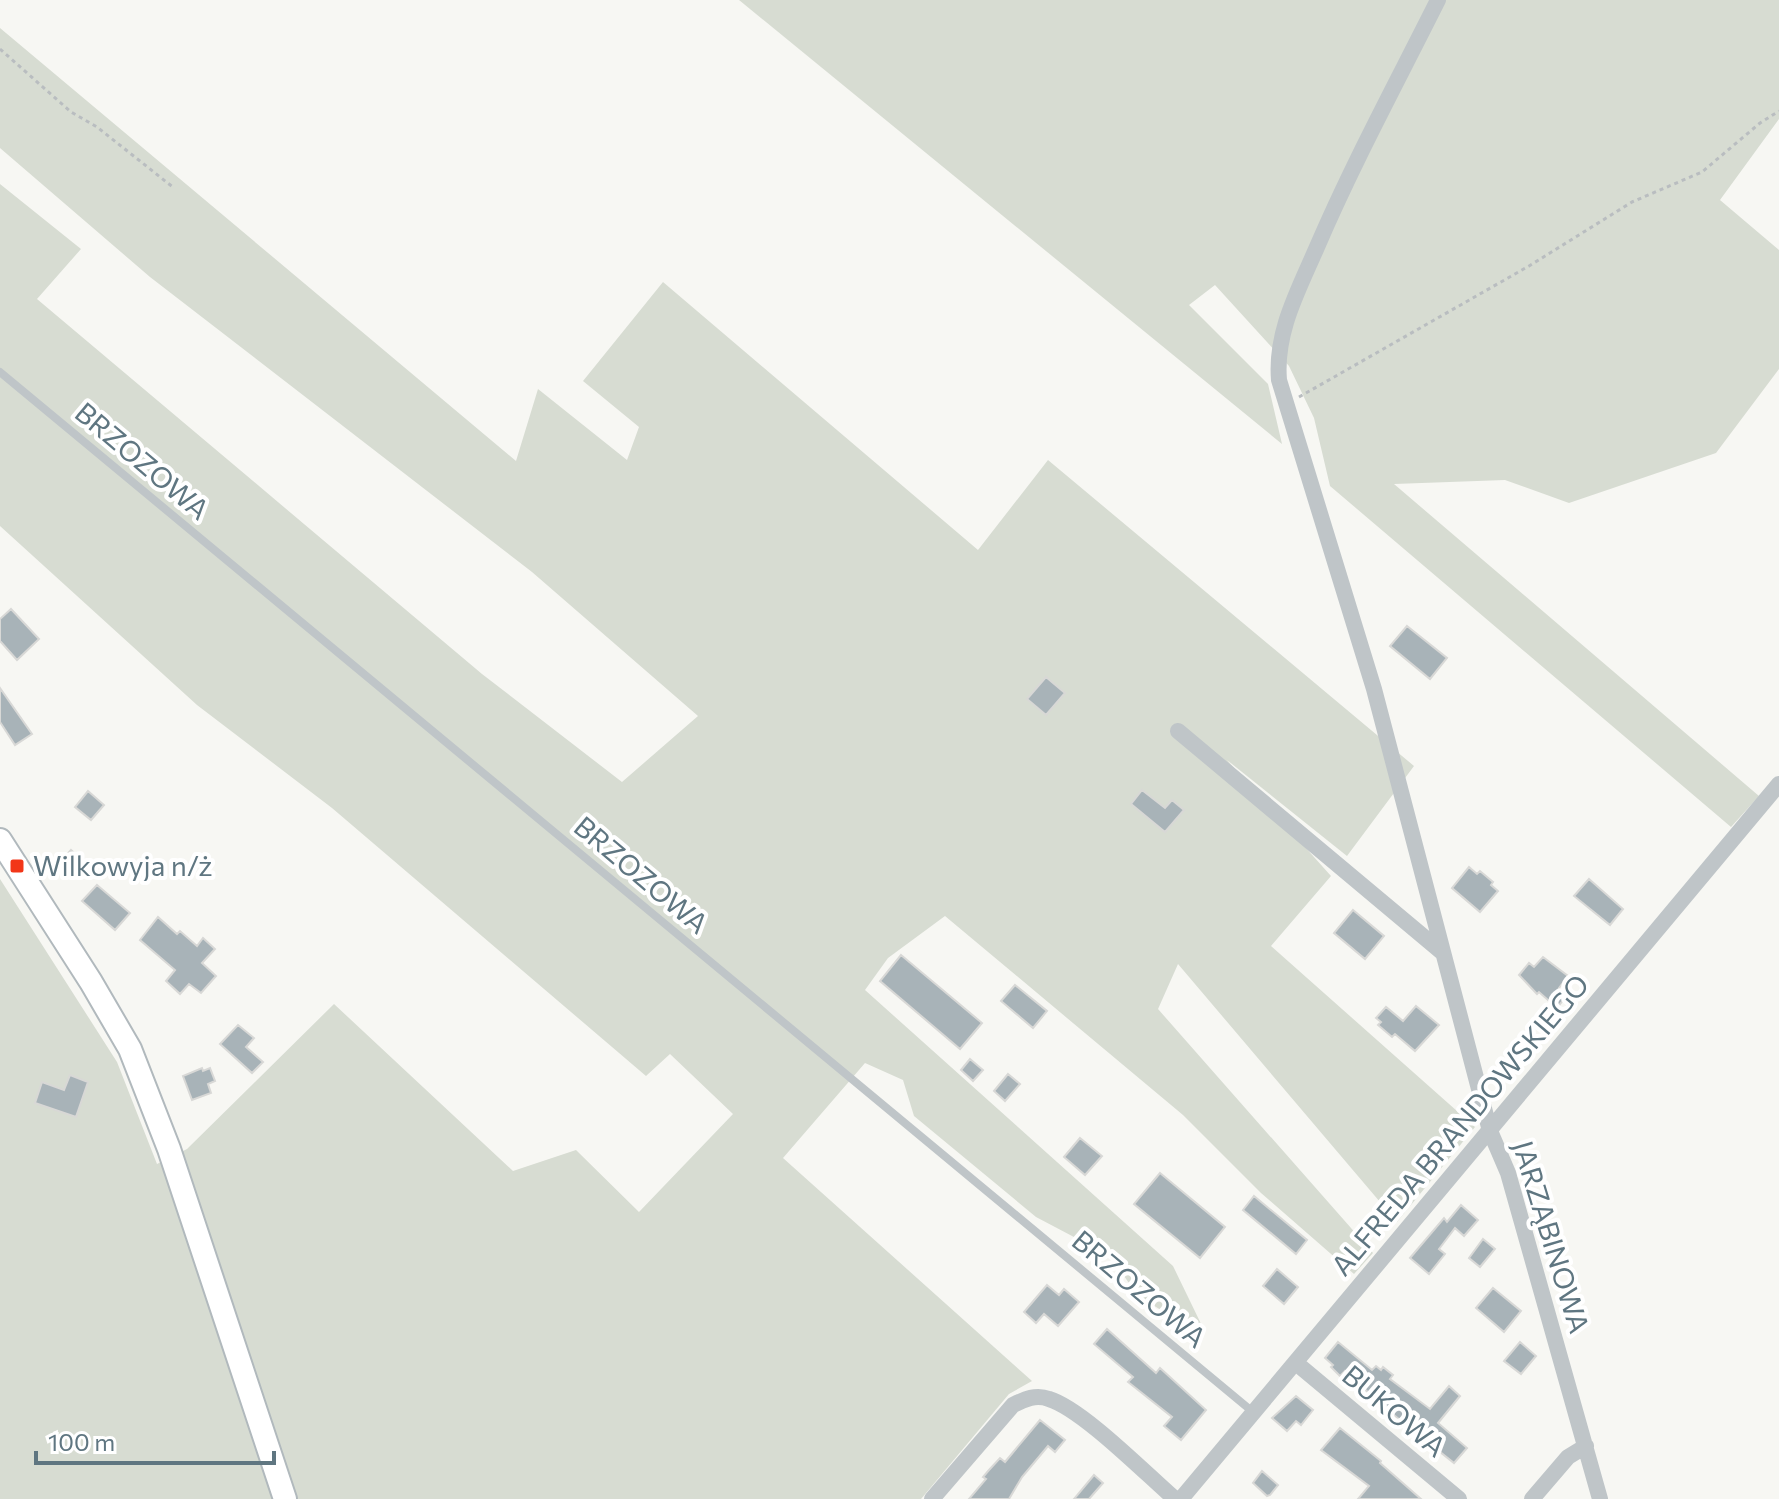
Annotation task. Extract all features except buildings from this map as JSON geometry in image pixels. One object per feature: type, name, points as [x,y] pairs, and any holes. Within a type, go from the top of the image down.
[{"type":"street","name":"JARZĄBINOWA","points":[[1438,0],[1333,209],[1288,314],[1277,358],[1284,404],[1374,689],[1490,1131],[1508,1173],[1600,1499]]},
{"type":"street","points":[[1178,731],[1443,953]]},
{"type":"street","name":"ALFREDA BRANDOWSKIEGO","points":[[1178,1499],[1296,1363],[1779,784]]},
{"type":"street","points":[[0,840],[130,1049],[169,1149],[285,1499]]},
{"type":"street","name":"BUKOWA","points":[[1296,1363],[1459,1499]]},
{"type":"street","points":[[932,1499],[1013,1405],[1028,1397],[1046,1397],[1069,1408],[1178,1499]]},
{"type":"street","points":[[1532,1499],[1568,1457],[1586,1446]]},
{"type":"lane","name":"BRZOZOWA","points":[[0,372],[1253,1413]]},
{"type":"path","points":[[0,49],[71,112],[97,127],[174,188]]},
{"type":"path","points":[[1292,389],[1295,399],[1529,266],[1632,202],[1702,172],[1779,111]]},
{"type":"shaded area","points":[[739,0],[1779,0],[1779,119],[1720,200],[1779,250],[1779,369],[1716,453],[1569,503],[1505,480],[1394,484],[1759,796],[1731,827],[1330,486],[1314,418],[1289,366],[1215,285],[1189,305],[1268,384],[1282,444]]},
{"type":"shaded area","points":[[0,28],[516,461],[538,389],[627,460],[639,427],[583,381],[663,282],[978,550],[1048,460],[1414,766],[1347,856],[1227,760],[1331,876],[1271,946],[1475,1127],[1397,1222],[1178,964],[1158,1009],[1373,1253],[1354,1274],[1261,1193],[1183,1115],[945,916],[888,958],[865,990],[1173,1266],[1204,1330],[1179,1321],[1138,1296],[1110,1256],[1036,1217],[914,1116],[903,1080],[865,1063],[783,1158],[1032,1381],[1009,1394],[921,1499],[0,1499],[0,879],[117,1062],[157,1164],[187,1149],[334,1004],[513,1171],[576,1150],[639,1212],[733,1114],[670,1054],[646,1076],[332,808],[197,705],[0,526],[0,184],[81,249],[37,299],[482,674],[622,782],[698,716],[532,572],[150,277],[0,148]]},
{"type":"place","name":"Wilkowyja n/ż","points":[[17,866]]}]
